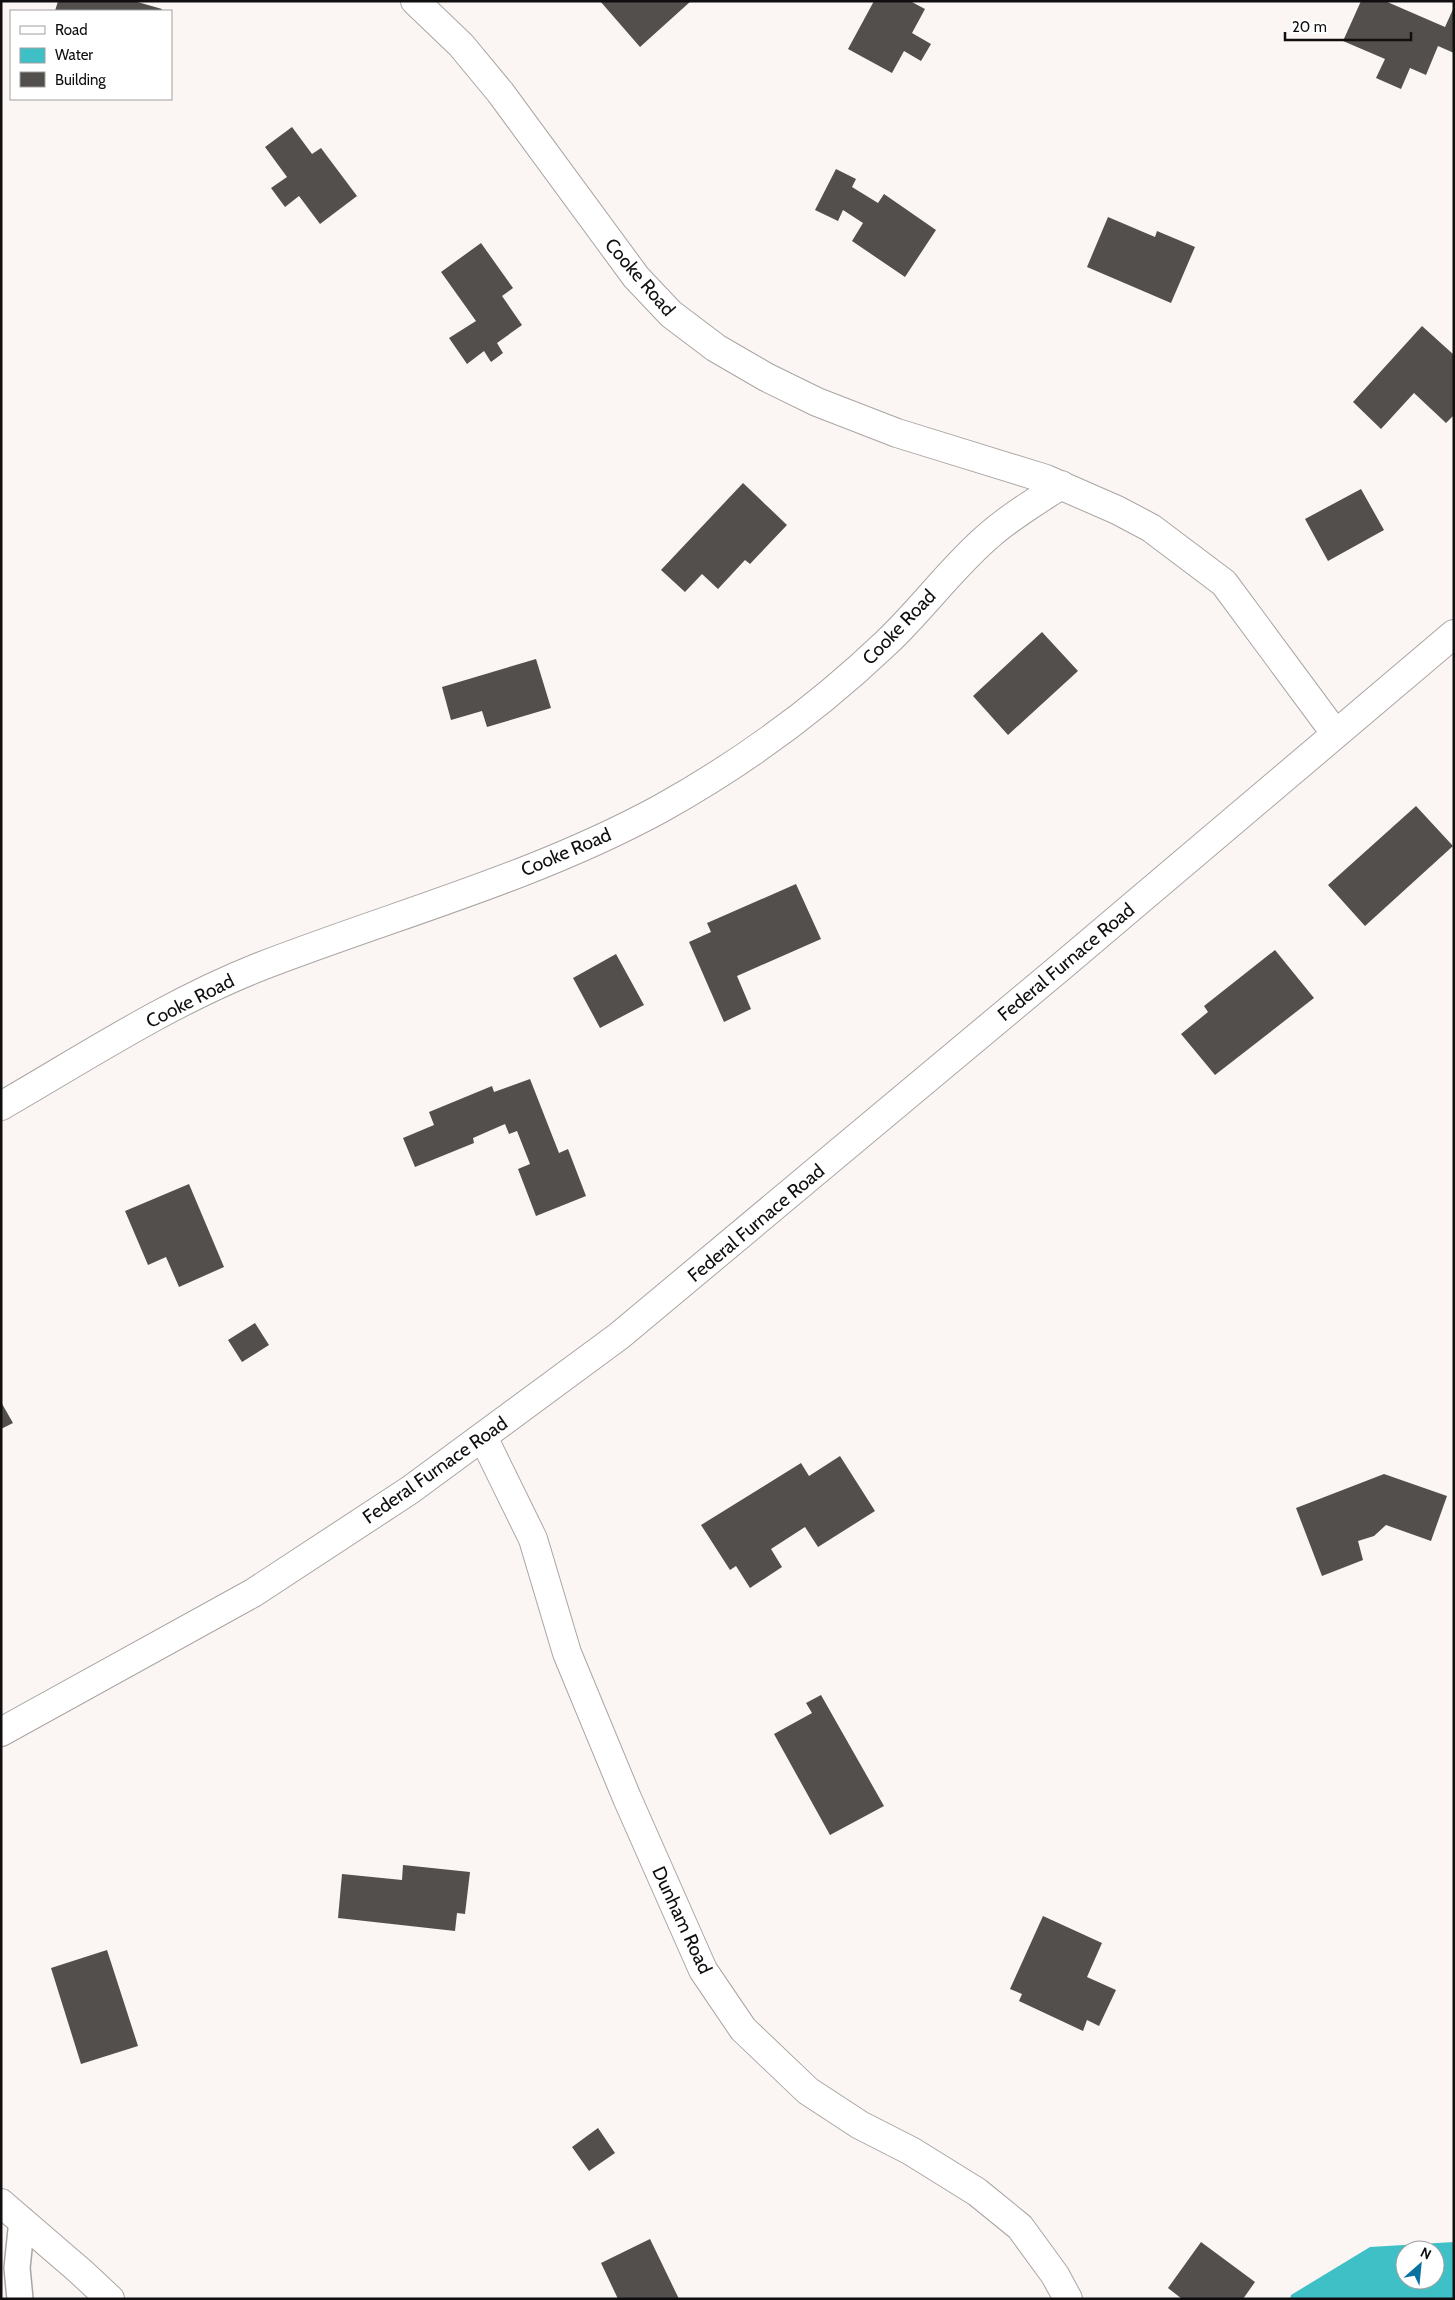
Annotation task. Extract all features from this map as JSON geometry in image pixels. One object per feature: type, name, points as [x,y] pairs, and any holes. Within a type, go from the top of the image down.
[{"type":"street","name":"Cooke Road","points":[[414,1],[461,44],[500,92],[636,278],[671,314],[709,343],[766,377],[856,419],[1061,485],[1118,510],[1151,528],[1224,583],[1335,733]]},
{"type":"street","name":"Cooke Road","points":[[1,1106],[196,994],[258,967],[548,861],[660,808],[742,758],[818,702],[888,642],[952,571],[986,538],[1061,485]]},
{"type":"street","name":"Federal Furnace Road","points":[[1,1732],[253,1593],[410,1490],[619,1336],[1055,973],[1335,733],[1454,634]]},
{"type":"street","name":"Dunham Road","points":[[483,1437],[532,1539],[567,1652],[627,1798],[703,1970],[743,2029],[808,2092],[860,2125],[911,2151],[977,2192],[1020,2227],[1055,2275],[1068,2299]]},
{"type":"street","points":[[1,2203],[110,2299]]},
{"type":"lane","points":[[20,2299],[17,2268],[22,2220]]},
{"type":"water","points":[[1454,2242],[1454,2299],[1290,2299],[1291,2295],[1370,2247],[1395,2246],[1395,2290],[1445,2290],[1445,2243]]},
{"type":"building","points":[[58,1],[134,1],[162,9],[162,10],[55,10]]},
{"type":"building","points":[[600,1],[691,1],[640,47]]},
{"type":"building","points":[[874,1],[910,1],[925,9],[912,33],[931,44],[921,61],[904,51],[892,73],[848,49]]},
{"type":"building","points":[[1361,1],[1385,1],[1445,27],[1454,7],[1454,53],[1438,46],[1426,75],[1410,68],[1401,89],[1376,78],[1385,59],[1343,41]]},
{"type":"building","points":[[292,127],[312,154],[321,148],[357,196],[320,224],[299,196],[285,207],[271,188],[287,177],[265,147]]},
{"type":"building","points":[[836,169],[856,179],[852,187],[878,203],[884,194],[936,230],[905,277],[852,241],[863,223],[843,210],[838,221],[815,210]]},
{"type":"building","points":[[1108,217],[1155,237],[1157,231],[1195,247],[1171,303],[1087,267]]},
{"type":"building","points":[[481,243],[513,288],[502,296],[522,325],[497,343],[503,353],[491,362],[484,351],[467,364],[449,338],[476,321],[441,272]]},
{"type":"building","points":[[1422,326],[1454,355],[1454,415],[1446,423],[1414,393],[1381,429],[1353,402]]},
{"type":"building","points":[[743,483],[787,525],[750,564],[745,560],[718,589],[702,574],[685,592],[661,570]]},
{"type":"building","points":[[1361,489],[1384,530],[1328,561],[1305,519]]},
{"type":"building","points":[[1042,632],[1078,671],[1008,735],[973,696]]},
{"type":"building","points":[[536,659],[551,708],[487,727],[482,711],[451,720],[442,687]]},
{"type":"building","points":[[1416,806],[1453,846],[1365,926],[1328,885]]},
{"type":"building","points":[[796,884],[821,939],[737,976],[751,1009],[724,1022],[689,942],[711,932],[707,923]]},
{"type":"building","points":[[1275,950],[1314,998],[1215,1075],[1181,1034],[1208,1012],[1204,1006]]},
{"type":"building","points":[[616,954],[644,1005],[600,1028],[573,978]]},
{"type":"building","points":[[530,1079],[559,1153],[568,1149],[586,1196],[536,1216],[518,1169],[530,1164],[517,1131],[509,1134],[505,1124],[473,1138],[474,1143],[415,1167],[403,1138],[434,1125],[429,1112],[492,1086],[494,1092]]},
{"type":"building","points":[[189,1184],[224,1267],[179,1287],[166,1257],[148,1265],[125,1211]]},
{"type":"building","points":[[255,1323],[269,1345],[242,1362],[228,1340]]},
{"type":"building","points":[[1,1402],[13,1423],[1,1429]]},
{"type":"building","points":[[840,1456],[875,1511],[818,1547],[805,1527],[771,1549],[782,1567],[750,1588],[736,1566],[730,1570],[701,1525],[801,1463],[809,1476]]},
{"type":"building","points":[[1384,1474],[1447,1496],[1431,1541],[1386,1525],[1374,1536],[1358,1541],[1363,1560],[1322,1576],[1296,1508]]},
{"type":"building","points":[[821,1695],[884,1806],[830,1835],[774,1734],[812,1713],[806,1703]]},
{"type":"building","points":[[403,1865],[470,1872],[465,1914],[457,1913],[455,1931],[338,1918],[342,1874],[402,1880]]},
{"type":"building","points":[[1043,1916],[1102,1943],[1087,1977],[1116,1990],[1099,2026],[1087,2020],[1083,2031],[1019,2001],[1022,1994],[1010,1989]]},
{"type":"building","points":[[107,1950],[138,2046],[81,2064],[51,1968]]},
{"type":"building","points":[[598,2128],[615,2153],[589,2171],[572,2147]]},
{"type":"building","points":[[650,2239],[679,2299],[618,2299],[601,2263]]},
{"type":"building","points":[[1201,2242],[1255,2282],[1243,2299],[1182,2299],[1168,2288]]}]
